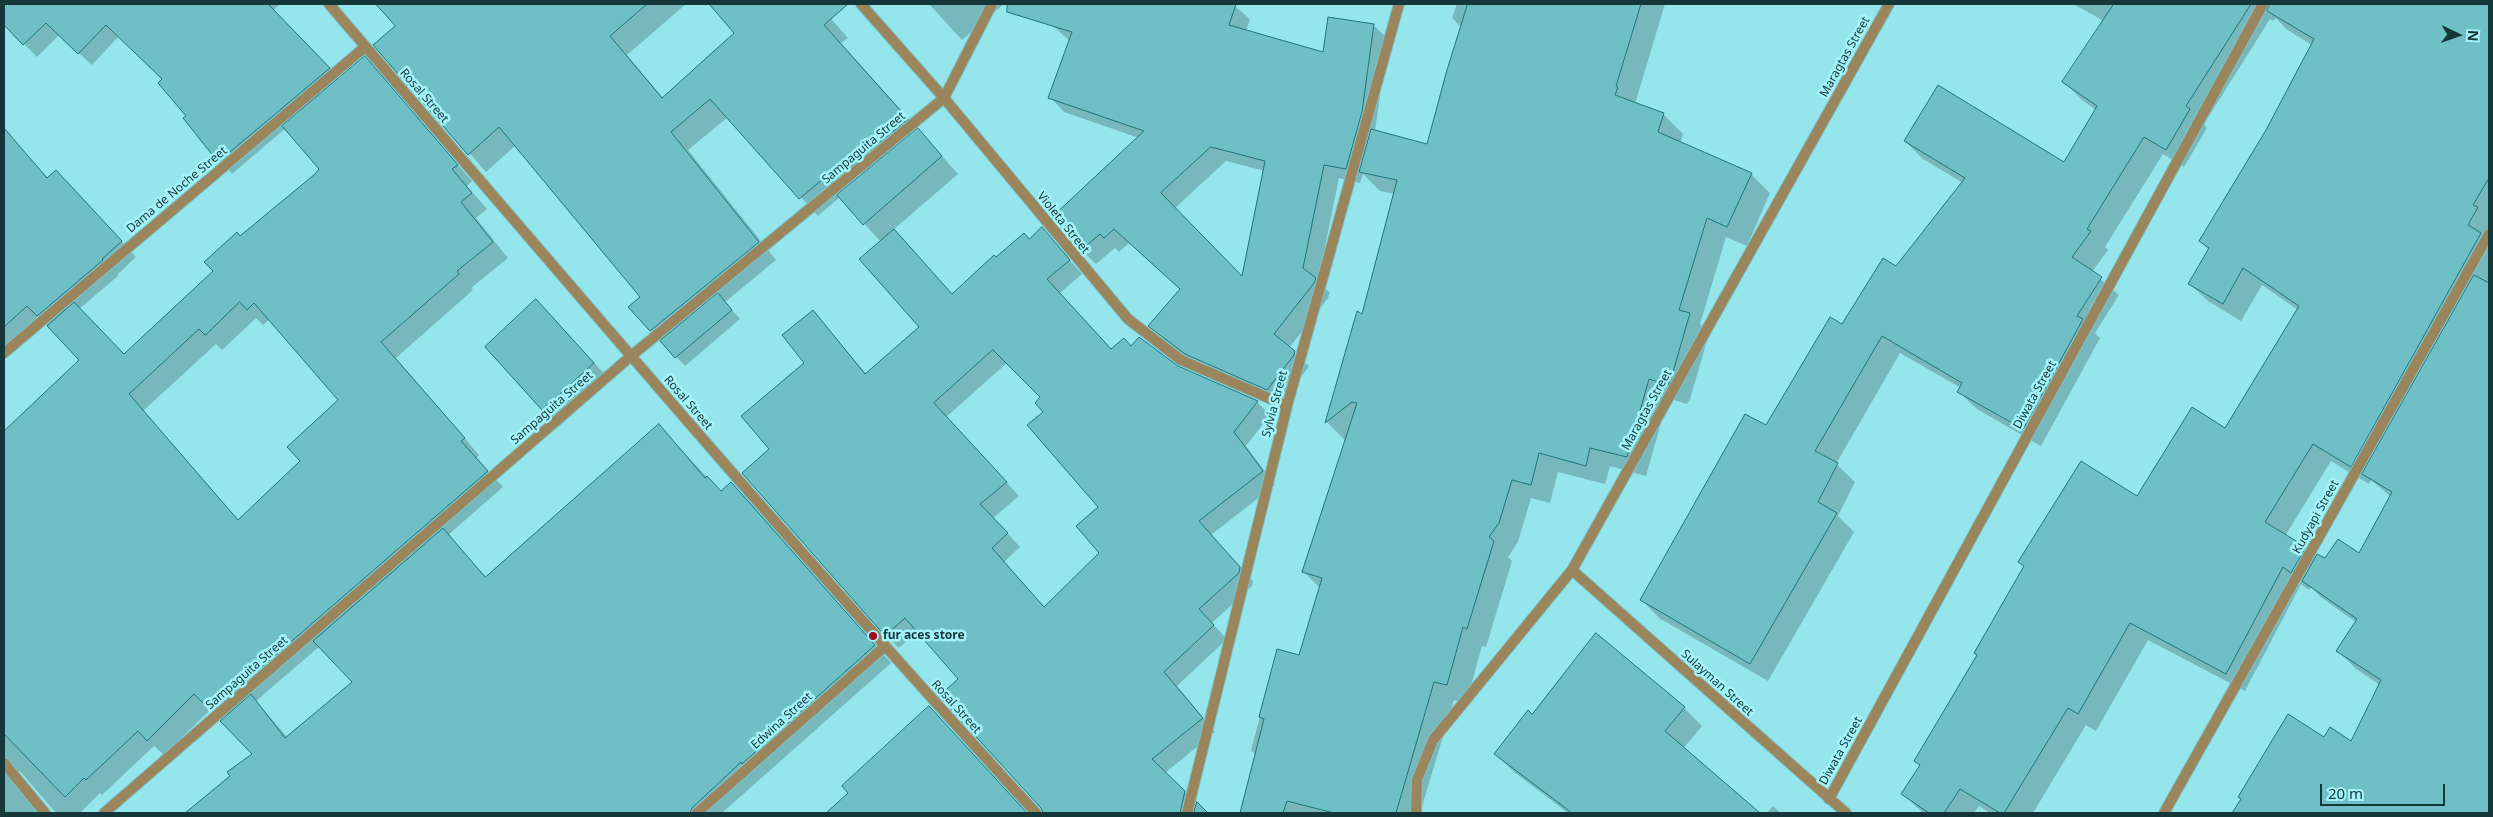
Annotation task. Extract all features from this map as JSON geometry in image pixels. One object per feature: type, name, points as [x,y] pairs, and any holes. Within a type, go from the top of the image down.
[{"type":"street","name":"Rosal Street","points":[[329,4],[630,356],[884,647],[1036,813]]},
{"type":"street","name":"Violeta Street","points":[[861,4],[944,98],[1128,319],[1180,360],[1287,406]]},
{"type":"street","name":"Sampaguita Street","points":[[104,813],[630,356],[944,98],[992,4]]},
{"type":"street","name":"Sylvia Street","points":[[1187,813],[1287,406],[1398,4]]},
{"type":"street","name":"Maragtas Street","points":[[1416,813],[1417,780],[1433,740],[1572,570],[1889,4]]},
{"type":"street","name":"Diwata Street","points":[[1829,799],[2262,4]]},
{"type":"street","name":"Dama de Noche Street","points":[[4,354],[366,46]]},
{"type":"street","name":"Kudyapi Street","points":[[2164,813],[2489,234]]},
{"type":"street","name":"Sulayman Street","points":[[1572,570],[1846,813]]},
{"type":"street","name":"Edwina Street","points":[[696,813],[884,647]]},
{"type":"street","points":[[4,763],[46,813]]},
{"type":"building","points":[[4,4],[268,4],[330,68],[218,162],[183,118],[186,116],[158,83],[162,79],[106,25],[78,54],[46,23],[23,45],[4,25]]},
{"type":"building","points":[[376,4],[647,4],[610,36],[662,98],[734,33],[709,4],[848,4],[824,25],[908,119],[828,185],[823,179],[799,199],[710,99],[671,132],[759,242],[650,331],[628,307],[640,297],[499,127],[468,155],[373,45],[395,26]]},
{"type":"building","points":[[1008,4],[1236,4],[1229,25],[1323,52],[1328,17],[1374,24],[1362,112],[1346,169],[1324,165],[1303,268],[1316,278],[1274,334],[1295,351],[1294,355],[1267,390],[1185,354],[1148,326],[1180,289],[1114,229],[1104,238],[1100,234],[1080,251],[1052,217],[1144,131],[1048,98],[1072,32],[1007,12]],"holes":[[[1211,147],[1265,161],[1242,276],[1161,193]]]},
{"type":"building","points":[[1468,4],[1641,4],[1616,86],[1618,87],[1615,95],[1664,113],[1658,132],[1752,173],[1727,227],[1707,218],[1679,310],[1690,313],[1671,379],[1668,385],[1649,379],[1627,457],[1590,448],[1586,466],[1539,453],[1531,485],[1512,480],[1499,523],[1489,537],[1494,541],[1467,629],[1463,627],[1447,685],[1434,682],[1396,813],[1334,813],[1287,801],[1283,813],[1240,813],[1264,719],[1259,717],[1277,649],[1299,655],[1322,578],[1302,572],[1357,403],[1352,402],[1325,423],[1357,311],[1362,314],[1397,180],[1359,172],[1371,129],[1427,144],[1447,70]]},
{"type":"building","points":[[2114,4],[2251,4],[2186,106],[2190,109],[2166,150],[2144,137],[2087,229],[2091,231],[2072,257],[2102,277],[2077,316],[2083,319],[2023,429],[1957,392],[1962,383],[1882,336],[1815,451],[1838,463],[1818,502],[1837,513],[1750,664],[1640,600],[1745,414],[1766,425],[1830,317],[1842,324],[1883,258],[1896,266],[1965,178],[1904,141],[1938,85],[2064,162],[2097,106],[2062,82]]},
{"type":"building","points":[[2270,4],[2489,4],[2489,178],[2473,205],[2478,207],[2468,225],[2481,233],[2351,467],[2313,444],[2265,522],[2306,547],[2291,573],[2283,567],[2226,674],[2130,623],[2078,714],[2068,708],[2004,813],[2000,813],[1960,789],[1944,813],[1929,813],[1901,794],[1920,765],[1914,761],[1977,655],[1974,653],[2024,566],[2018,562],[2081,461],[2137,496],[2192,407],[2225,428],[2299,306],[2243,268],[2223,304],[2188,284],[2209,248],[2199,241],[2266,130],[2314,39],[2267,11]]},
{"type":"building","points":[[365,56],[458,165],[452,169],[472,193],[461,202],[493,242],[457,271],[459,274],[381,342],[465,438],[461,441],[488,471],[211,711],[194,694],[147,741],[138,731],[65,797],[4,734],[4,431],[79,360],[47,326],[74,302],[124,354],[213,271],[204,262],[237,232],[240,236],[315,174],[319,169],[282,126]],"holes":[[[240,302],[247,310],[254,303],[338,400],[287,447],[300,461],[238,520],[129,394],[199,329],[205,335]]]},
{"type":"building","points":[[4,128],[47,178],[56,170],[122,241],[103,260],[37,316],[27,306],[4,327]]},
{"type":"building","points":[[918,128],[942,156],[863,225],[837,195]]},
{"type":"building","points":[[1042,227],[1070,260],[1047,279],[1111,349],[1124,338],[1131,346],[1139,337],[1178,366],[1258,401],[1234,432],[1263,471],[1199,521],[1240,567],[1239,573],[1199,609],[1214,625],[1164,672],[1203,718],[1152,759],[1185,791],[1180,813],[1043,813],[1041,808],[939,696],[958,679],[905,618],[885,636],[742,473],[769,449],[741,416],[804,363],[782,335],[813,310],[865,374],[919,327],[859,259],[894,229],[952,294],[994,255],[996,257],[1024,233],[1029,239]],"holes":[[[993,350],[1040,397],[1035,403],[1043,412],[1027,425],[1098,507],[1076,526],[1099,553],[1044,607],[992,548],[1008,533],[980,504],[1007,482],[934,403]]]},
{"type":"building","points":[[2474,275],[2489,283],[2489,813],[2232,813],[2241,799],[2238,797],[2288,714],[2324,737],[2330,727],[2351,741],[2381,680],[2336,651],[2357,619],[2302,581],[2317,554],[2325,558],[2338,539],[2359,553],[2392,492],[2362,474]]},
{"type":"building","points":[[718,293],[732,310],[675,358],[660,341]]},
{"type":"building","points":[[536,299],[594,363],[542,410],[485,347]]},
{"type":"building","points":[[659,424],[705,478],[707,476],[721,491],[731,482],[875,645],[742,764],[741,762],[692,808],[690,813],[185,813],[230,776],[227,772],[252,754],[220,721],[251,694],[285,738],[352,682],[313,641],[443,528],[485,577]]},
{"type":"building","points":[[1596,633],[1685,707],[1665,731],[1760,813],[1572,813],[1494,754],[1528,710],[1532,714]]},
{"type":"building","points":[[929,706],[1027,813],[826,813],[848,793],[842,786]]},
{"type":"building","points":[[1197,802],[1208,813],[1194,813]]},
{"type":"place","name":"fur aces store","points":[[873,636]]}]
